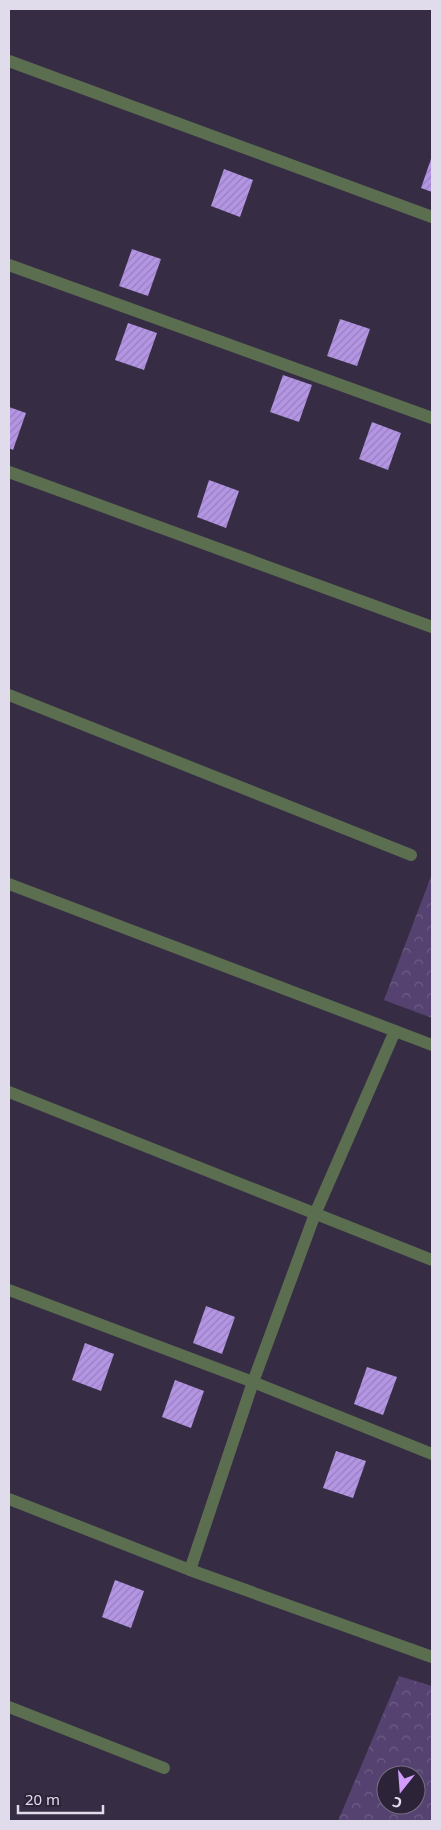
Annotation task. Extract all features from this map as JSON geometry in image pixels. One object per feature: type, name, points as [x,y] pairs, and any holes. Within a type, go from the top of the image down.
[{"type":"street","points":[[9,61],[432,217]]},
{"type":"street","points":[[9,265],[432,418]]},
{"type":"street","points":[[9,472],[432,627]]},
{"type":"street","points":[[9,694],[411,855]]},
{"type":"street","points":[[9,884],[432,1045]]},
{"type":"street","points":[[190,1570],[253,1382],[315,1214],[395,1031]]},
{"type":"street","points":[[9,1092],[432,1260]]},
{"type":"street","points":[[9,1290],[253,1382],[432,1454]]},
{"type":"street","points":[[9,1498],[190,1570],[432,1657]]},
{"type":"street","points":[[9,1706],[164,1768]]},
{"type":"green space","points":[[432,874],[432,1018],[384,1000]]},
{"type":"green space","points":[[399,1676],[432,1686],[432,1821],[338,1821]]},
{"type":"building","points":[[432,156],[432,192],[421,188]]},
{"type":"building","points":[[224,169],[253,180],[240,217],[211,206]]},
{"type":"building","points":[[132,249],[161,259],[148,296],[119,286]]},
{"type":"building","points":[[340,319],[370,329],[357,366],[327,356]]},
{"type":"building","points":[[128,323],[157,333],[144,370],[115,360]]},
{"type":"building","points":[[283,375],[312,385],[299,422],[270,412]]},
{"type":"building","points":[[9,407],[26,413],[13,450],[9,448]]},
{"type":"building","points":[[372,422],[401,433],[388,470],[359,459]]},
{"type":"building","points":[[209,480],[239,491],[226,528],[197,517]]},
{"type":"building","points":[[206,1306],[235,1317],[222,1354],[193,1343]]},
{"type":"building","points":[[85,1343],[114,1354],[101,1391],[72,1380]]},
{"type":"building","points":[[367,1367],[397,1377],[383,1415],[354,1404]]},
{"type":"building","points":[[175,1380],[204,1391],[191,1428],[162,1417]]},
{"type":"building","points":[[336,1451],[366,1461],[353,1498],[323,1488]]},
{"type":"building","points":[[115,1580],[144,1591],[131,1628],[102,1617]]}]
